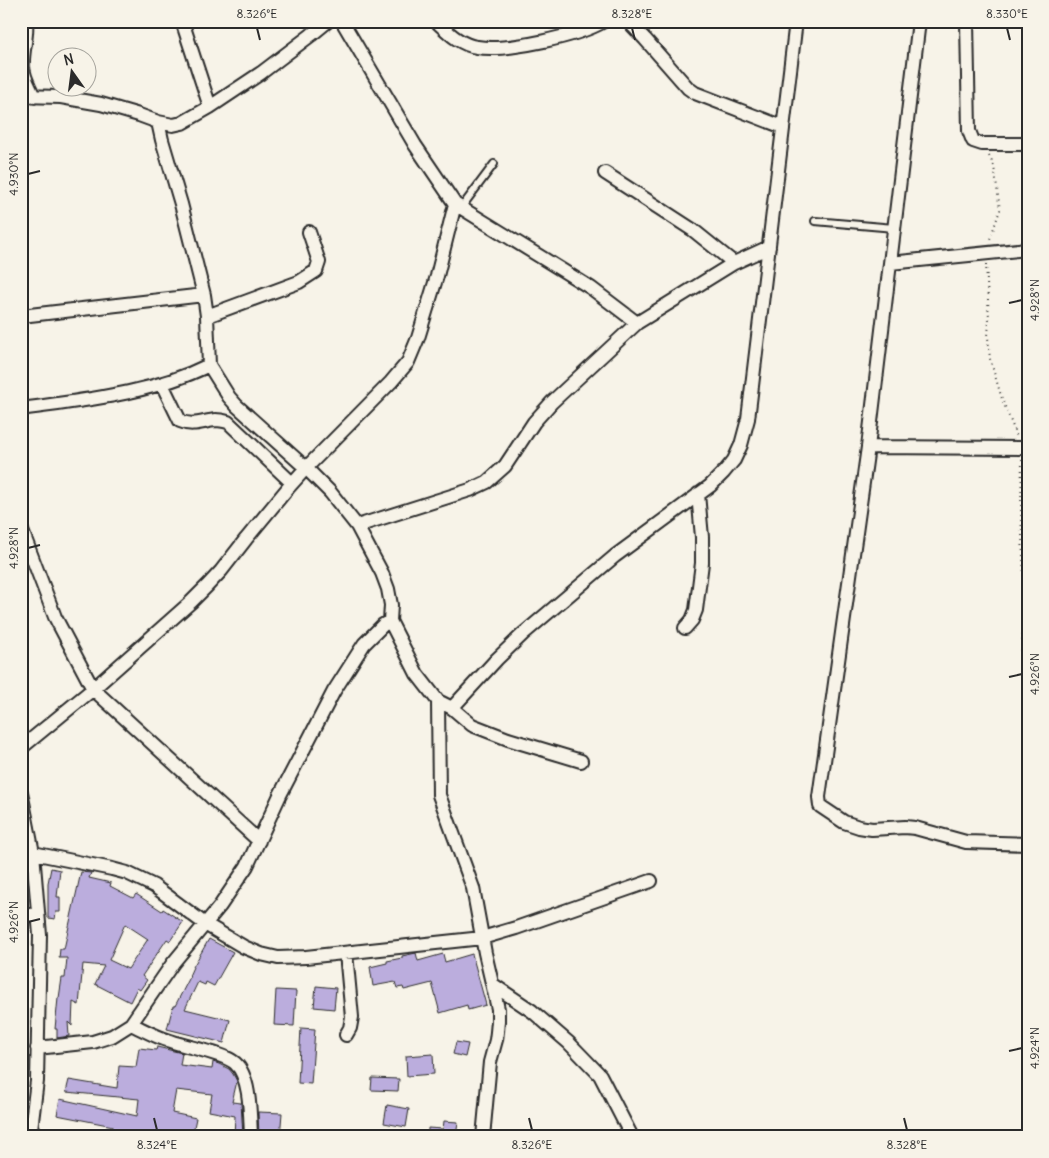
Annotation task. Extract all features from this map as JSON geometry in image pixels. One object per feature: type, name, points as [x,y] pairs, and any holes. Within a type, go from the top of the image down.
[{"type":"street","points":[[26,21],[23,67],[28,97],[61,97],[101,104],[158,122],[174,125],[182,123],[210,107],[261,73],[328,21]]},
{"type":"street","points":[[182,21],[210,107]]},
{"type":"street","points":[[342,21],[415,145],[458,206],[591,288],[637,323]]},
{"type":"street","points":[[436,21],[459,41],[476,47],[501,48],[537,42],[582,31],[604,21]]},
{"type":"street","points":[[628,21],[688,88],[695,93],[783,127]]},
{"type":"street","points":[[452,708],[523,634],[615,556],[710,486],[734,460],[741,445],[748,419],[796,21]]},
{"type":"street","points":[[919,21],[868,447],[819,797],[820,806],[844,822],[859,827],[872,829],[910,827],[966,842],[1028,844]]},
{"type":"street","points":[[967,21],[969,130],[973,140],[982,144],[1028,144]]},
{"type":"street","points":[[158,122],[204,294],[209,365],[229,397],[236,406],[306,468],[330,492],[357,526],[382,573],[388,589],[391,605],[390,621],[417,674],[438,701],[452,708],[472,726],[508,739],[581,760]]},
{"type":"street","points":[[605,173],[693,230],[734,263]]},
{"type":"street","points":[[21,748],[93,689],[191,602],[222,571],[292,483],[368,406],[408,362],[418,338],[458,206]]},
{"type":"street","points":[[207,316],[299,282],[316,271],[319,262],[309,232]]},
{"type":"street","points":[[357,526],[470,490],[487,482],[505,466],[534,422],[552,402],[637,323],[734,263],[769,247]]},
{"type":"street","points":[[890,263],[1028,249]]},
{"type":"street","points":[[21,316],[204,294]]},
{"type":"street","points":[[21,409],[110,397],[162,384],[194,373],[209,365]]},
{"type":"street","points":[[162,384],[180,421],[194,425],[217,420],[228,422],[292,483]]},
{"type":"street","points":[[868,447],[1025,448]]},
{"type":"street","points":[[685,628],[692,620],[696,610],[702,563],[702,537],[698,494]]},
{"type":"street","points":[[21,528],[55,617],[93,689],[259,841]]},
{"type":"street","points":[[37,1048],[93,1042],[112,1036],[131,1024],[173,964],[220,906],[247,866],[280,795],[334,691],[364,644],[383,625],[390,621]]},
{"type":"street","points":[[438,701],[440,795],[473,888],[498,1009],[496,1040],[490,1062],[483,1137]]},
{"type":"street","points":[[21,792],[33,853],[40,935],[37,1081],[30,1137]]},
{"type":"street","points":[[33,853],[127,873],[154,886],[205,924],[244,946],[261,954],[278,958],[306,957],[482,938],[516,928],[651,880]]},
{"type":"street","points":[[21,917],[38,913]]},
{"type":"street","points":[[346,953],[352,1017],[346,1036]]},
{"type":"street","points":[[492,984],[532,1011],[569,1043],[600,1076],[632,1137]]},
{"type":"street","points":[[131,1024],[168,1041],[227,1058],[236,1063],[244,1077],[250,1104],[250,1137]]},
{"type":"lane","points":[[458,206],[494,164]]},
{"type":"lane","points":[[815,221],[894,228]]},
{"type":"path","points":[[982,144],[994,166],[1000,210],[985,254],[990,359],[1002,399],[1025,448],[1020,512],[1025,602],[1021,660],[1028,684]]},
{"type":"building","points":[[51,868],[60,870],[57,897],[60,897],[60,912],[56,912],[55,919],[48,918],[48,883]]},
{"type":"building","points":[[81,872],[91,873],[89,878],[111,883],[110,886],[133,898],[136,894],[183,922],[170,941],[167,939],[142,976],[147,980],[140,990],[137,988],[130,1002],[95,984],[104,966],[83,964],[79,1005],[73,1002],[72,1026],[68,1022],[69,1036],[57,1038],[57,1029],[55,1029],[58,998],[62,978],[65,978],[67,958],[59,958],[60,949],[64,949]],"holes":[[[125,924],[148,939],[128,969],[109,960]]]},
{"type":"building","points":[[209,939],[233,952],[214,986],[206,982],[205,985],[198,982],[185,1009],[230,1020],[224,1043],[167,1029],[173,1006],[175,1006],[193,967]]},
{"type":"building","points":[[416,953],[418,961],[443,954],[445,962],[472,954],[486,1005],[468,1010],[467,1005],[440,1013],[432,983],[404,990],[403,987],[397,988],[395,982],[373,986],[370,967]]},
{"type":"building","points":[[316,986],[336,988],[334,1009],[314,1007]]},
{"type":"building","points":[[276,990],[296,991],[294,1026],[274,1025]]},
{"type":"building","points":[[301,1028],[315,1029],[311,1084],[298,1083]]},
{"type":"building","points":[[456,1042],[468,1044],[465,1057],[453,1054]]},
{"type":"building","points":[[157,1047],[182,1053],[180,1065],[212,1069],[213,1062],[229,1069],[237,1081],[232,1102],[241,1103],[243,1136],[234,1136],[235,1116],[209,1111],[212,1094],[176,1090],[172,1113],[196,1118],[192,1137],[129,1137],[111,1133],[113,1126],[57,1115],[60,1099],[137,1116],[139,1099],[66,1092],[69,1080],[117,1088],[119,1066],[136,1067],[139,1048],[156,1050]]},
{"type":"building","points":[[433,1054],[434,1074],[407,1076],[406,1056]]},
{"type":"building","points":[[372,1078],[399,1079],[398,1091],[371,1090]]},
{"type":"building","points":[[387,1105],[409,1109],[406,1127],[384,1123]]},
{"type":"building","points":[[258,1112],[282,1113],[280,1137],[259,1137]]},
{"type":"building","points":[[444,1121],[458,1122],[456,1137],[428,1137],[428,1128],[443,1129]]}]
